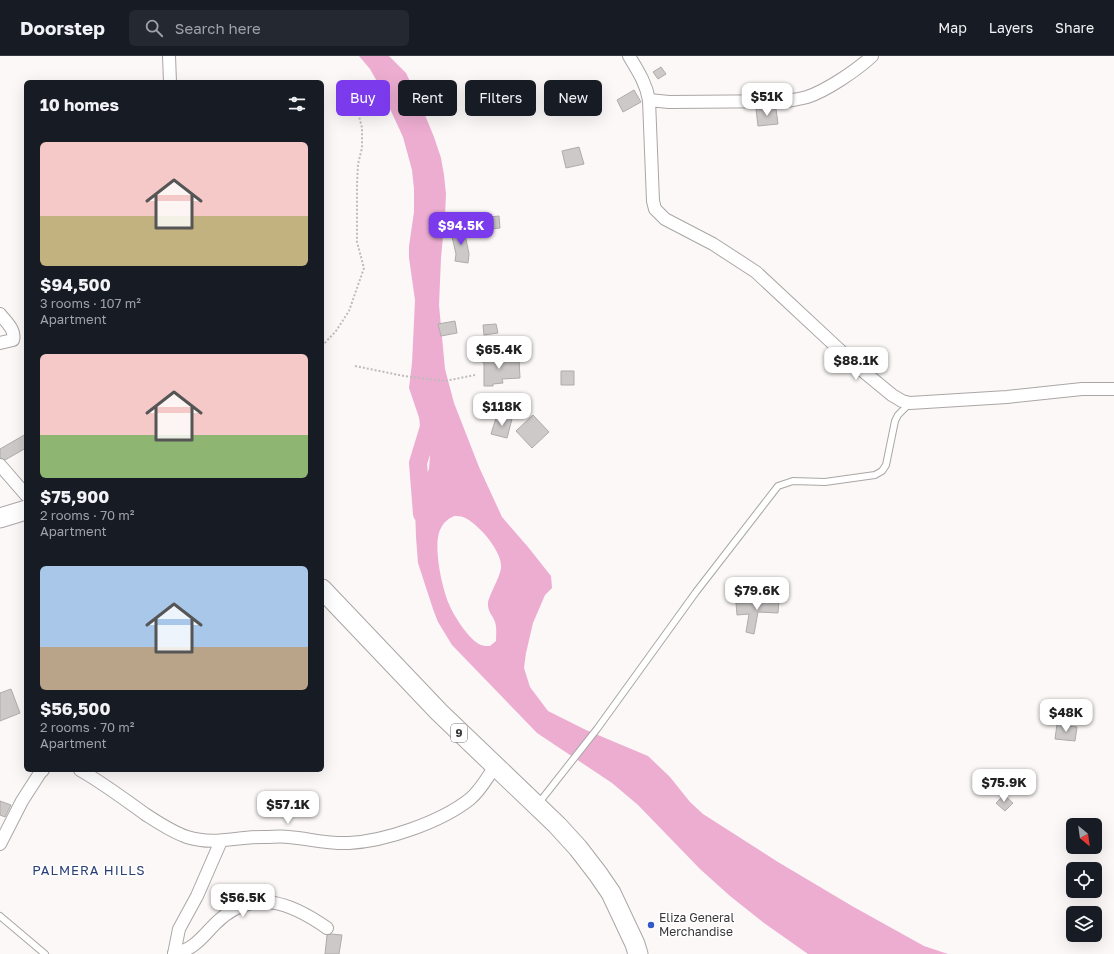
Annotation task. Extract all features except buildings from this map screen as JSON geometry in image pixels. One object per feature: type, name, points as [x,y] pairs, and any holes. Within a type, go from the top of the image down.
[{"type":"highway","points":[[0,518],[24,511]]},
{"type":"highway","name":"9","points":[[324,591],[439,712],[557,824],[578,848],[607,886],[622,914],[638,954]]},
{"type":"street","points":[[169,56],[170,80]]},
{"type":"street","points":[[629,56],[642,76],[649,100],[653,201],[655,209],[665,219],[676,226],[713,244],[756,272],[858,366],[892,395],[902,401],[910,403],[1007,397],[1082,389],[1114,389]]},
{"type":"street","points":[[649,100],[670,102],[786,101],[800,99],[817,93],[858,67],[872,56]]},
{"type":"street","points":[[0,314],[13,331],[14,336],[13,340],[9,342],[0,343]]},
{"type":"street","points":[[0,465],[24,493]]},
{"type":"street","points":[[83,772],[167,829],[187,837],[221,842],[259,836],[290,837],[321,842],[350,843],[369,840],[408,830],[448,814],[471,798],[496,765]]},
{"type":"street","points":[[0,844],[22,800],[39,772]]},
{"type":"street","points":[[221,842],[197,896],[180,929],[174,953],[185,950],[200,940],[228,912],[243,905],[257,901],[279,903],[310,917],[328,928]]},
{"type":"lane","points":[[537,806],[597,729],[696,592],[778,486],[793,481],[825,482],[875,475],[882,471],[886,465],[895,421],[898,415],[910,403]]},
{"type":"lane","points":[[0,916],[45,954]]},
{"type":"path","points":[[324,344],[336,331],[349,311],[364,268],[357,242],[358,164],[362,148],[362,128],[359,116]]},
{"type":"path","points":[[355,366],[445,381],[474,375]]},
{"type":"shaded area","points":[[359,56],[389,56],[406,73],[409,80],[398,80],[398,116],[425,116],[434,137],[441,158],[446,194],[439,305],[445,369],[454,403],[479,467],[502,517],[551,576],[552,588],[545,595],[533,623],[526,653],[524,668],[530,687],[548,711],[586,730],[648,756],[670,777],[690,802],[703,814],[778,862],[852,906],[924,946],[948,954],[808,954],[764,923],[730,896],[700,869],[638,805],[612,783],[537,733],[452,645],[438,622],[418,563],[415,508],[418,495],[429,469],[430,456],[428,444],[409,388],[412,363],[415,300],[409,258],[409,246],[414,212],[412,170],[403,137],[390,109],[390,80],[376,80],[370,69]],"holes":[[[454,516],[462,517],[476,525],[494,546],[501,561],[500,572],[488,602],[489,610],[495,622],[496,629],[496,641],[490,646],[484,646],[477,643],[458,621],[446,597],[441,577],[437,544],[438,535],[445,522],[450,518]]]},
{"type":"waterway","points":[[422,514],[418,463],[429,427],[428,414]]},
{"type":"place","name":"Eliza General Merchandise","points":[[651,925]]},
{"type":"district","name":"PALMERA HILLS","points":[[89,870]]}]
